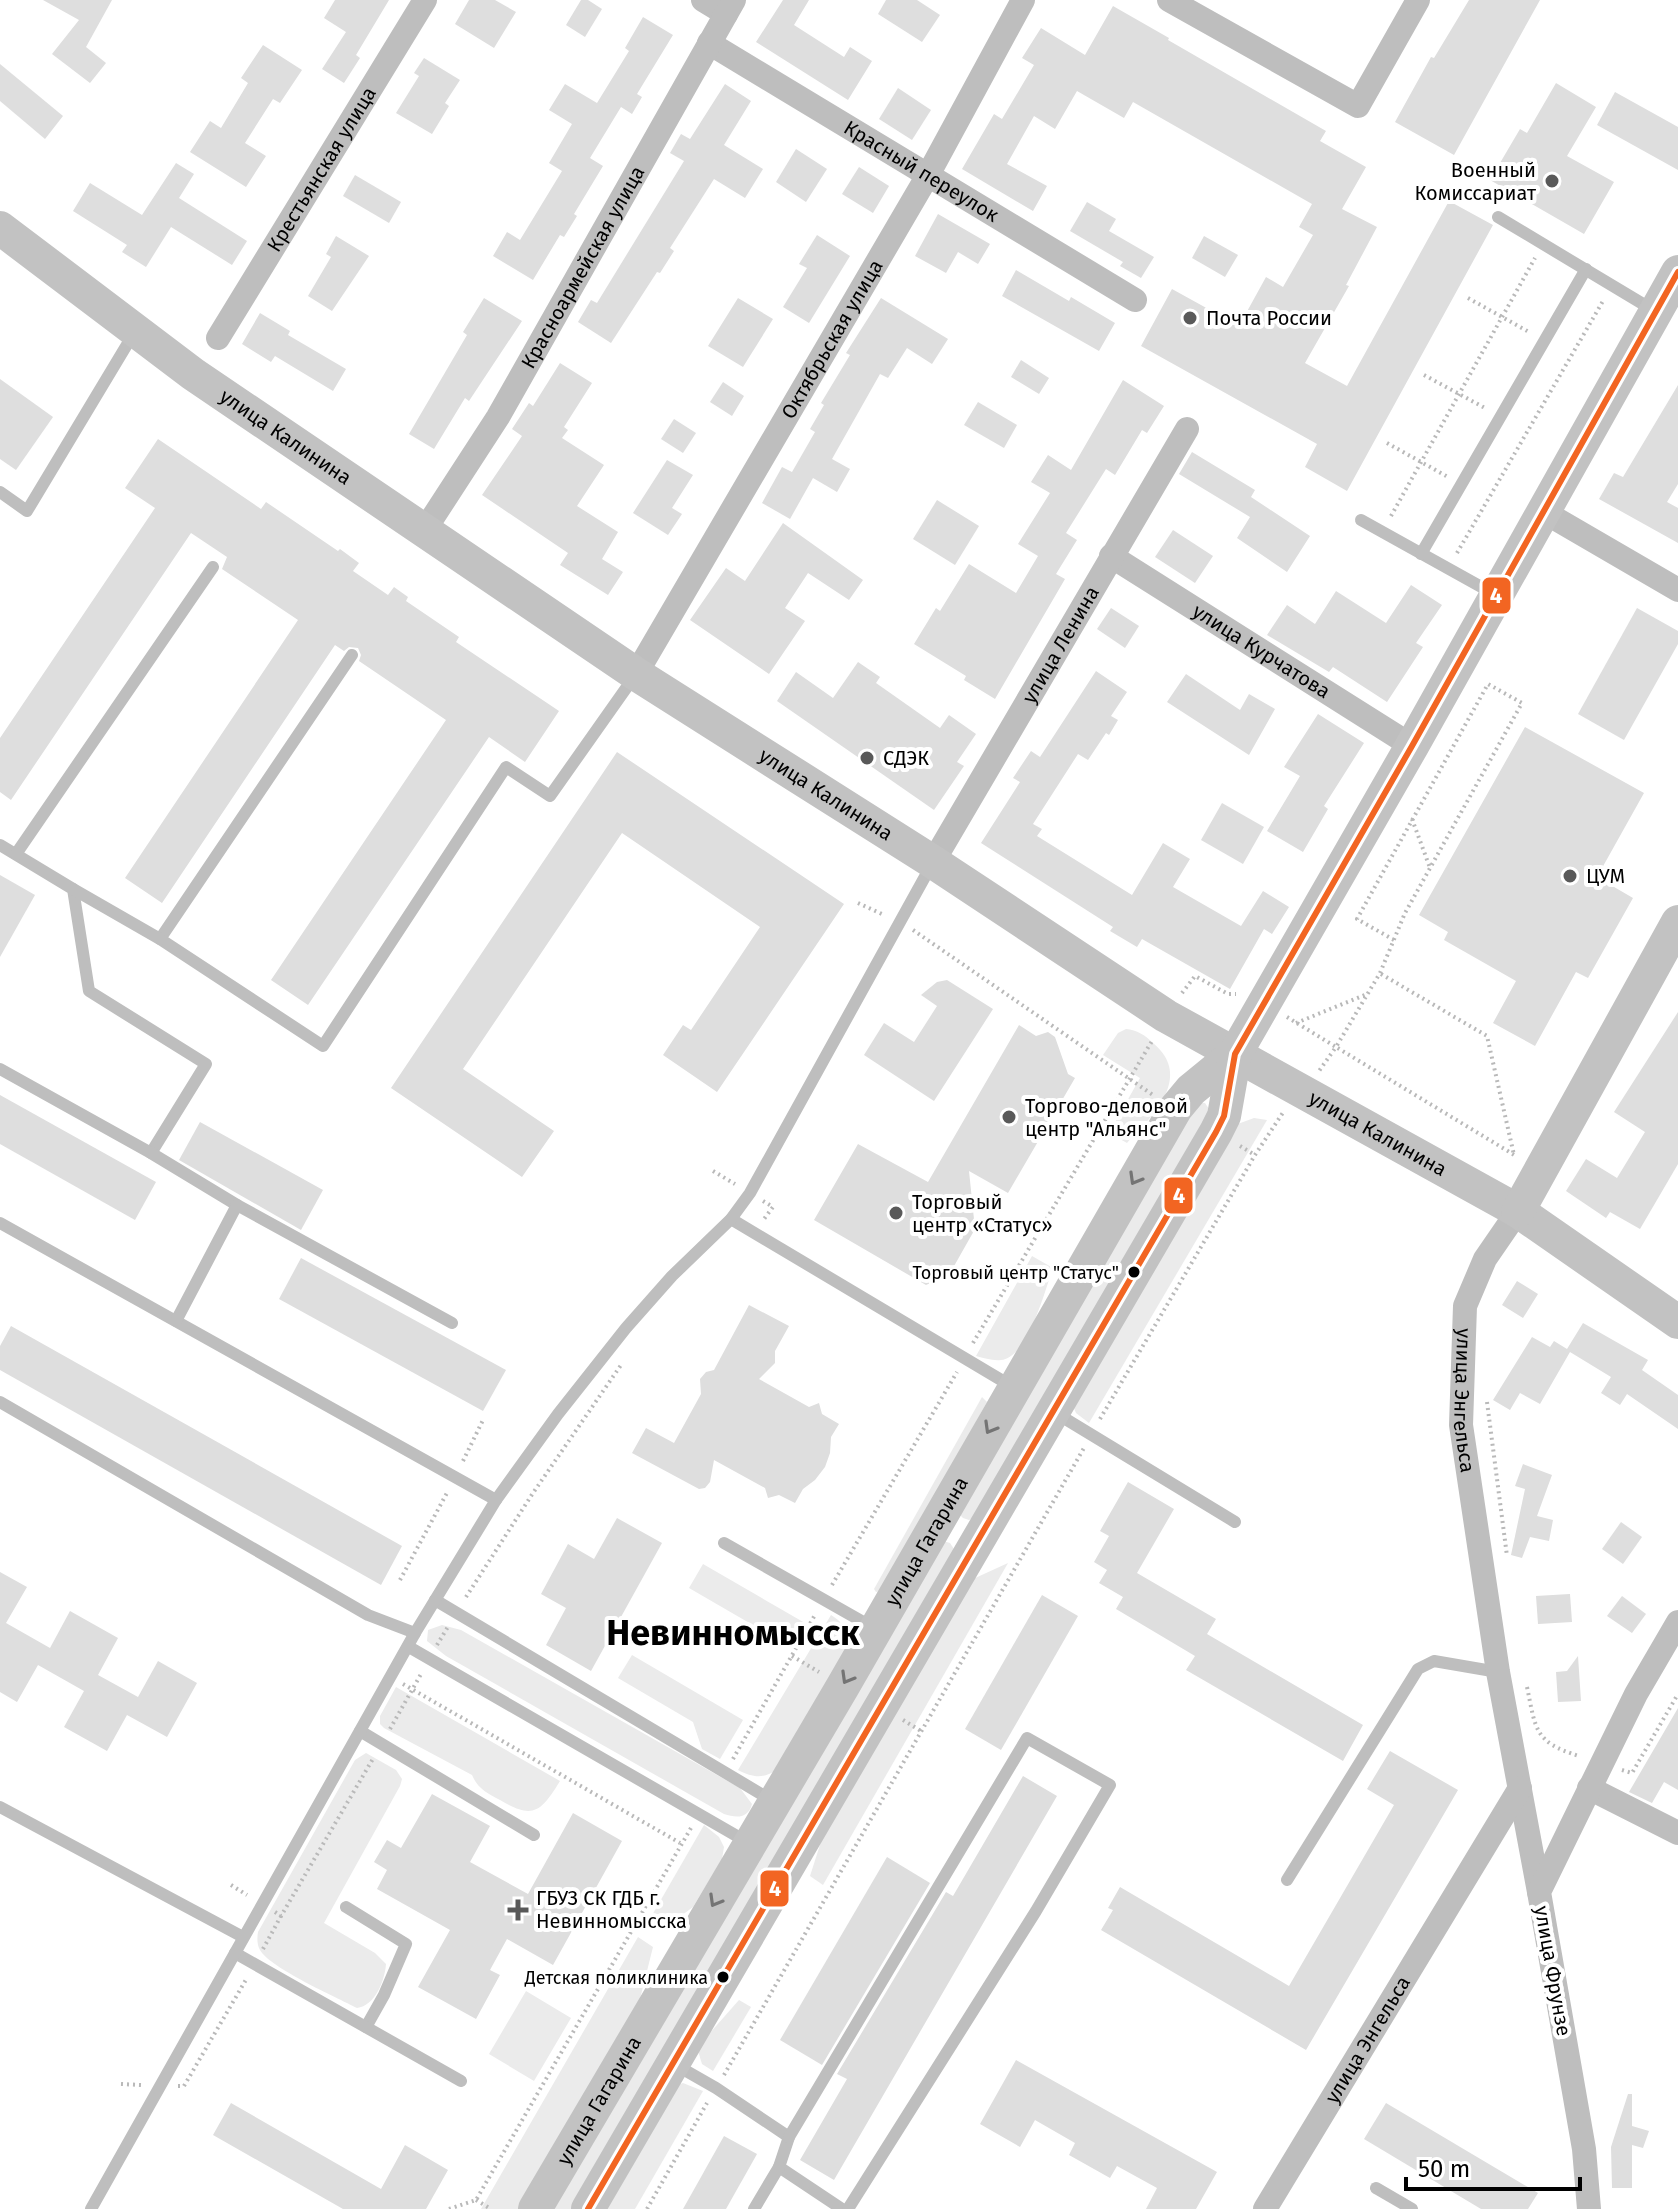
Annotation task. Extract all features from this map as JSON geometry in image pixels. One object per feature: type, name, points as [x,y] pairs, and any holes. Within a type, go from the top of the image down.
[{"type":"main road","name":"улица Калинина","points":[[0,228],[193,374],[636,674],[933,862],[1166,1016],[1518,1211],[1678,1322]]},
{"type":"main road","name":"улица Гагарина","points":[[588,2209],[1224,1116],[1235,1054],[1678,272]]},
{"type":"main road","name":"улица Энгельса","points":[[1518,1211],[1527,1163],[1678,922]]},
{"type":"main road","name":"улица Гагарина","points":[[535,2209],[1176,1108],[1191,1090],[1235,1054]]},
{"type":"main road","points":[[938,1519],[977,1540]]},
{"type":"street","name":"Крестьянская улица","points":[[218,338],[425,0]]},
{"type":"street","points":[[703,0],[730,7]]},
{"type":"street","name":"Октябрьская улица","points":[[636,674],[928,175],[1023,0]]},
{"type":"street","points":[[1169,0],[1358,106],[1418,0]]},
{"type":"street","name":"Красноармейская улица","points":[[424,531],[498,417],[730,7]]},
{"type":"street","name":"Красный переулок","points":[[709,43],[1135,300]]},
{"type":"street","name":"улица Ленина","points":[[933,862],[1187,429]]},
{"type":"street","points":[[1544,512],[1678,590]]},
{"type":"street","name":"улица Курчатова","points":[[1111,556],[1412,746]]},
{"type":"street","name":"улица Энгельса","points":[[1518,1211],[1485,1259],[1465,1306],[1461,1425],[1498,1672],[1539,1892]]},
{"type":"street","name":"улица Фрунзе","points":[[1589,2209],[1584,2149],[1539,1892],[1636,1694],[1678,1622]]},
{"type":"street","name":"улица Энгельса","points":[[1265,2209],[1520,1788]]},
{"type":"street","points":[[1589,1788],[1678,1833]]},
{"type":"lane","points":[[1498,217],[1656,312]]},
{"type":"lane","points":[[1421,554],[1586,269]]},
{"type":"lane","points":[[0,492],[27,511],[136,330]]},
{"type":"lane","points":[[1361,520],[1497,596]]},
{"type":"lane","points":[[16,854],[213,567]]},
{"type":"lane","points":[[160,939],[352,655]]},
{"type":"lane","points":[[0,845],[160,939],[323,1046],[506,767],[550,796],[636,674]]},
{"type":"lane","points":[[91,2209],[415,1633],[496,1500],[626,1328],[672,1276],[731,1219],[750,1193],[933,862]]},
{"type":"lane","points":[[73,889],[89,991],[206,1064],[151,1153]]},
{"type":"lane","points":[[0,1069],[237,1205],[452,1323]]},
{"type":"lane","points":[[176,1321],[237,1205]]},
{"type":"lane","points":[[731,1219],[1013,1387]]},
{"type":"lane","points":[[0,1223],[496,1500]]},
{"type":"lane","points":[[0,1402],[368,1615],[415,1633]]},
{"type":"lane","points":[[1052,1410],[1235,1522]]},
{"type":"lane","points":[[724,1543],[875,1629]]},
{"type":"lane","points":[[435,1600],[773,1801]]},
{"type":"lane","points":[[409,1647],[749,1843]]},
{"type":"lane","points":[[1287,1880],[1418,1669],[1434,1661],[1498,1672]]},
{"type":"lane","points":[[360,1731],[534,1835]]},
{"type":"lane","points":[[754,2209],[779,2167],[789,2137],[1027,1738],[1110,1785],[1036,1911],[845,2209],[779,2167]]},
{"type":"lane","points":[[0,1807],[243,1937]]},
{"type":"lane","points":[[346,1907],[406,1944],[366,2027]]},
{"type":"lane","points":[[235,1953],[461,2081]]},
{"type":"lane","points":[[673,2064],[716,2088],[789,2137]]},
{"type":"lane","points":[[1376,2188],[1412,2209]]},
{"type":"path","points":[[1382,532],[1543,244]]},
{"type":"path","points":[[1448,569],[1612,285]]},
{"type":"path","points":[[1468,298],[1544,340]]},
{"type":"path","points":[[1424,375],[1500,417]]},
{"type":"path","points":[[1387,443],[1461,484]]},
{"type":"path","points":[[1394,940],[1357,919],[1488,684],[1522,703],[1405,913],[1394,940],[1380,973],[1336,1047],[1527,1163]]},
{"type":"path","points":[[1412,819],[1430,868]]},
{"type":"path","points":[[725,1773],[1130,1081],[901,922],[858,903]]},
{"type":"path","points":[[1380,973],[1487,1036],[1527,1163]]},
{"type":"path","points":[[1296,1023],[1367,994]]},
{"type":"path","points":[[753,1234],[773,1207]]},
{"type":"path","points":[[231,1885],[281,1916],[456,1613],[533,1493],[629,1354]]},
{"type":"path","points":[[1486,1392],[1507,1560]]},
{"type":"path","points":[[400,1580],[483,1420]]},
{"type":"path","points":[[1525,1676],[1536,1730],[1548,1743],[1568,1752]]},
{"type":"path","points":[[391,1677],[681,1844]]},
{"type":"path","points":[[647,2209],[921,1731]]},
{"type":"path","points":[[449,2209],[476,2200],[699,1814]]},
{"type":"path","points":[[476,2200],[491,2209]]},
{"type":"shaded area","points":[[1126,1029],[1150,1040],[1165,1056],[1170,1069],[1165,1096],[1127,1143],[1109,1133],[1140,1078],[1103,1055],[1118,1033]]},
{"type":"shaded area","points":[[1198,1102],[1205,1103],[1209,1116],[975,1517],[969,1520],[963,1518],[957,1512]]},
{"type":"shaded area","points":[[1254,1118],[1267,1120],[1089,1423],[1076,1413],[1073,1406],[1235,1125]]},
{"type":"shaded area","points":[[1032,1256],[1053,1268],[1027,1335],[1011,1356],[992,1360],[976,1356]]},
{"type":"shaded area","points":[[982,1397],[987,1402],[881,1591],[876,1592],[874,1589]]},
{"type":"shaded area","points":[[943,1541],[950,1543],[954,1549],[574,2209],[551,2209]]},
{"type":"shaded area","points":[[1008,1563],[823,1885],[810,1876],[827,1823],[973,1579]]},
{"type":"shaded area","points":[[703,1564],[805,1623],[791,1647],[689,1588]]},
{"type":"shaded area","points":[[831,1615],[845,1628],[847,1648],[778,1769],[758,1776],[738,1770]]},
{"type":"shaded area","points":[[442,1625],[461,1630],[740,1788],[752,1804],[750,1809],[741,1816],[724,1814],[446,1656],[427,1641],[428,1630]]},
{"type":"shaded area","points":[[632,1655],[743,1720],[720,1759],[702,1749],[693,1722],[618,1678]]},
{"type":"shaded area","points":[[396,1687],[560,1781],[547,1800],[535,1810],[521,1810],[491,1795],[480,1787],[472,1775],[380,1724],[380,1716]]},
{"type":"shaded area","points":[[366,1753],[396,1770],[402,1779],[324,1923],[375,1953],[386,1964],[384,1977],[374,1997],[357,2008],[276,1965],[260,1950],[257,1937],[355,1760]]},
{"type":"shaded area","points":[[704,1825],[719,1837],[724,1847],[722,1859],[693,1907],[666,1927],[651,1917]]},
{"type":"shaded area","points":[[638,1937],[653,1947],[640,1999],[518,2209],[481,2209]]},
{"type":"shaded area","points":[[526,1991],[571,2018],[534,2081],[489,2054]]},
{"type":"shaded area","points":[[739,2000],[751,2007],[713,2071],[702,2064],[698,2051]]},
{"type":"shaded area","points":[[683,2083],[703,2091],[635,2209],[606,2209],[677,2085]]},
{"type":"building","points":[[43,0],[112,0],[86,47],[106,63],[90,83],[52,54],[79,20]]},
{"type":"building","points":[[335,0],[389,0],[356,55],[360,58],[344,83],[322,69],[346,32],[324,18]]},
{"type":"building","points":[[469,0],[495,0],[516,12],[494,48],[455,24]]},
{"type":"building","points":[[581,0],[588,0],[602,9],[585,37],[566,25]]},
{"type":"building","points":[[783,0],[809,0],[794,25],[844,57],[850,47],[872,61],[848,100],[756,42]]},
{"type":"building","points":[[886,0],[917,0],[940,15],[922,42],[878,14]]},
{"type":"building","points":[[1469,0],[1540,0],[1454,155],[1395,122],[1431,57],[1434,58]]},
{"type":"building","points":[[1113,6],[1326,131],[1320,141],[1366,167],[1342,209],[1377,227],[1346,285],[1349,286],[1305,363],[1347,386],[1449,201],[1493,225],[1347,491],[1305,467],[1317,444],[1141,346],[1172,289],[1239,326],[1266,277],[1283,287],[1313,235],[1299,227],[1312,204],[1133,102],[1124,118],[1077,91],[1055,129],[1034,116],[1007,164],[1047,186],[1033,211],[962,169],[994,114],[1002,119],[1034,65],[1022,58],[1041,28],[1085,55]]},
{"type":"building","points":[[643,17],[673,35],[637,94],[642,97],[632,114],[621,107],[590,158],[603,166],[574,214],[577,216],[564,237],[560,235],[533,280],[493,256],[507,232],[520,240],[562,171],[549,163],[572,124],[549,110],[565,84],[597,103],[629,51],[625,48]]},
{"type":"building","points":[[263,45],[302,70],[280,103],[273,99],[245,143],[266,156],[246,187],[190,152],[210,121],[221,128],[248,83],[241,78]]},
{"type":"building","points":[[424,58],[460,80],[445,103],[449,106],[432,134],[396,113],[419,76],[414,73]]},
{"type":"building","points":[[0,64],[63,116],[45,139],[0,101]]},
{"type":"building","name":"Военный Комиссариат","points":[[1556,83],[1596,107],[1567,156],[1614,182],[1584,234],[1490,180],[1520,129],[1527,133]]},
{"type":"building","points":[[725,84],[751,101],[724,145],[763,169],[745,198],[714,179],[670,248],[674,251],[611,343],[578,322],[591,300],[597,303],[684,161],[670,153],[681,134],[690,139]]},
{"type":"building","points":[[898,88],[931,110],[912,140],[879,119]]},
{"type":"building","points":[[1615,92],[1678,127],[1678,170],[1597,125]]},
{"type":"building","points":[[796,149],[827,169],[806,202],[776,182]]},
{"type":"building","points":[[176,163],[194,174],[179,198],[247,241],[232,265],[171,227],[146,267],[122,252],[127,245],[73,211],[90,183],[142,215]]},
{"type":"building","points":[[859,167],[889,186],[873,213],[842,194]]},
{"type":"building","points":[[355,175],[401,202],[389,223],[343,196]]},
{"type":"building","points":[[1087,202],[1116,219],[1109,231],[1154,257],[1141,278],[1120,266],[1123,262],[1070,231]]},
{"type":"building","points":[[938,214],[990,244],[978,264],[958,252],[946,273],[915,256]]},
{"type":"building","points":[[817,235],[850,256],[809,323],[783,307],[807,268],[799,264]]},
{"type":"building","points":[[336,236],[369,256],[332,311],[308,296],[331,257],[326,254]]},
{"type":"building","points":[[1204,236],[1238,255],[1225,277],[1192,258]]},
{"type":"building","points":[[1016,270],[1115,323],[1099,351],[1002,296]]},
{"type":"building","points":[[484,298],[522,321],[469,401],[465,398],[434,449],[409,434],[467,335],[463,332]]},
{"type":"building","points":[[738,298],[773,319],[743,367],[708,346]]},
{"type":"building","points":[[881,298],[948,339],[932,364],[907,348],[888,378],[880,374],[832,459],[850,469],[837,492],[813,478],[790,519],[762,503],[782,467],[792,472],[815,432],[810,429],[824,405],[821,403],[850,355],[846,353]]},
{"type":"building","points":[[260,313],[290,331],[288,335],[346,369],[333,391],[275,356],[271,362],[242,344]]},
{"type":"building","points":[[1021,360],[1049,378],[1039,394],[1011,377]]},
{"type":"building","points":[[560,363],[592,383],[564,427],[568,430],[562,438],[604,465],[577,506],[618,532],[602,559],[623,572],[608,595],[560,565],[568,553],[482,495],[522,436],[512,429],[529,403],[533,406]]},
{"type":"building","points":[[0,379],[53,417],[16,470],[0,459]]},
{"type":"building","points":[[1123,380],[1164,406],[1147,433],[1142,430],[1115,475],[1106,469],[1066,533],[1077,540],[1056,574],[1065,579],[995,699],[964,680],[966,676],[914,644],[936,608],[940,611],[969,564],[1016,593],[1038,556],[1018,544],[1050,493],[1031,482],[1048,455],[1071,470]]},
{"type":"building","points":[[723,382],[744,396],[732,416],[710,402]]},
{"type":"building","points":[[1678,385],[1678,484],[1667,502],[1678,508],[1678,543],[1599,499],[1614,473],[1623,477]]},
{"type":"building","points":[[978,402],[1017,425],[1004,448],[964,425]]},
{"type":"building","points":[[674,419],[696,433],[683,453],[661,439]]},
{"type":"building","points":[[158,439],[261,509],[266,502],[338,551],[340,549],[359,563],[353,571],[388,595],[394,587],[408,597],[406,601],[459,637],[456,642],[559,711],[525,762],[489,737],[308,1005],[271,980],[446,720],[359,661],[361,655],[358,648],[349,647],[344,651],[335,645],[162,903],[125,878],[298,620],[222,569],[227,557],[191,533],[11,800],[0,792],[0,738],[155,508],[125,488]]},
{"type":"building","points":[[1192,452],[1255,490],[1251,497],[1310,536],[1287,572],[1237,538],[1250,517],[1179,474]]},
{"type":"building","points":[[667,460],[693,475],[672,508],[682,514],[668,535],[633,513]]},
{"type":"building","points":[[937,500],[979,526],[955,565],[913,539]]},
{"type":"building","points":[[783,523],[863,580],[849,600],[808,573],[785,608],[805,621],[769,674],[690,620],[726,568],[745,581]]},
{"type":"building","points":[[1173,530],[1213,556],[1195,583],[1155,557]]},
{"type":"building","points":[[1411,585],[1442,605],[1416,643],[1423,647],[1387,702],[1333,667],[1329,672],[1267,635],[1287,605],[1315,624],[1336,591],[1386,623]]},
{"type":"building","points":[[1111,608],[1139,626],[1125,648],[1097,629]]},
{"type":"building","points":[[1637,608],[1678,631],[1678,644],[1624,740],[1578,714]]},
{"type":"building","points":[[858,662],[880,677],[876,683],[940,728],[949,715],[976,734],[957,762],[964,766],[934,810],[777,701],[796,672],[833,698]]},
{"type":"building","points":[[1096,671],[1127,692],[1111,716],[1118,720],[1088,760],[1078,754],[1033,824],[1042,829],[1037,836],[1132,895],[1163,843],[1190,859],[1173,887],[1241,926],[1263,891],[1289,907],[1272,934],[1264,929],[1230,989],[1142,939],[1137,947],[1110,931],[1113,927],[981,843],[1020,782],[1013,778],[1031,751],[1040,757]]},
{"type":"building","points":[[1186,674],[1240,710],[1249,694],[1275,709],[1249,755],[1167,702]]},
{"type":"building","points":[[1318,714],[1364,743],[1324,806],[1328,809],[1303,852],[1267,831],[1300,776],[1284,767]]},
{"type":"building","points":[[1525,727],[1644,793],[1597,877],[1633,898],[1588,978],[1576,972],[1535,1046],[1493,1023],[1516,981],[1444,940],[1448,932],[1419,915]]},
{"type":"building","points":[[617,752],[844,904],[717,1092],[663,1055],[683,1025],[691,1030],[760,927],[622,833],[463,1069],[554,1131],[522,1177],[391,1088]]},
{"type":"building","points":[[1222,803],[1264,827],[1243,864],[1201,840]]},
{"type":"building","points":[[0,875],[35,895],[0,957]]},
{"type":"building","points":[[947,980],[993,1009],[934,1101],[864,1055],[884,1023],[914,1042],[937,1006],[921,995],[937,982]]},
{"type":"building","points":[[1678,1012],[1678,1164],[1640,1229],[1610,1212],[1606,1218],[1566,1191],[1586,1159],[1617,1178],[1645,1132],[1614,1112]]},
{"type":"building","points":[[1019,1025],[1036,1036],[1048,1032],[1055,1037],[1068,1074],[1075,1078],[1008,1193],[969,1171],[975,1229],[949,1275],[926,1285],[814,1220],[858,1144],[928,1182]]},
{"type":"building","points":[[0,1095],[156,1182],[135,1220],[0,1144]]},
{"type":"building","points":[[200,1122],[323,1190],[301,1230],[179,1160]]},
{"type":"building","points":[[301,1258],[506,1370],[483,1411],[279,1299]]},
{"type":"building","points":[[1517,1281],[1538,1294],[1523,1318],[1502,1305]]},
{"type":"building","points":[[749,1305],[789,1326],[775,1351],[775,1363],[759,1379],[809,1407],[819,1403],[822,1414],[839,1424],[831,1437],[825,1467],[803,1489],[795,1503],[779,1495],[768,1498],[765,1488],[714,1460],[710,1482],[699,1489],[632,1453],[646,1428],[674,1443],[701,1394],[700,1379],[706,1372],[714,1370]]},
{"type":"building","points":[[1583,1323],[1648,1360],[1642,1370],[1678,1395],[1678,1429],[1627,1394],[1620,1405],[1601,1393],[1611,1377],[1570,1352],[1540,1404],[1520,1393],[1510,1410],[1493,1400],[1532,1337],[1550,1347],[1554,1341],[1567,1349]]},
{"type":"building","points":[[11,1326],[402,1546],[381,1585],[0,1370],[0,1346]]},
{"type":"building","points":[[1523,1464],[1552,1475],[1537,1516],[1553,1520],[1549,1541],[1530,1537],[1522,1558],[1511,1555],[1525,1489],[1515,1486]]},
{"type":"building","points":[[1128,1482],[1174,1509],[1137,1573],[1216,1619],[1207,1634],[1363,1725],[1343,1761],[1186,1670],[1195,1656],[1116,1609],[1123,1597],[1099,1583],[1107,1570],[1094,1562],[1109,1536],[1100,1531]]},
{"type":"building","points":[[617,1518],[662,1543],[591,1671],[546,1645],[566,1608],[541,1594],[568,1544],[594,1559]]},
{"type":"building","points":[[1621,1522],[1642,1537],[1623,1564],[1602,1549]]},
{"type":"building","points":[[0,1572],[27,1587],[6,1623],[50,1648],[70,1611],[118,1638],[98,1675],[138,1697],[158,1661],[197,1683],[167,1737],[127,1715],[107,1751],[64,1727],[84,1691],[38,1665],[17,1702],[0,1692]]},
{"type":"building","points":[[1570,1594],[1572,1622],[1538,1624],[1536,1596]]},
{"type":"building","points":[[1042,1595],[1078,1616],[1001,1750],[965,1729]]},
{"type":"building","points":[[1622,1596],[1646,1614],[1632,1633],[1607,1616]]},
{"type":"building","points":[[1578,1656],[1581,1701],[1558,1702],[1556,1672],[1567,1671]]},
{"type":"building","points":[[1678,1708],[1678,1790],[1664,1782],[1652,1803],[1629,1792]]},
{"type":"building","points":[[1390,1751],[1458,1790],[1306,2050],[1101,1930],[1113,1910],[1108,1908],[1120,1887],[1289,1986],[1394,1805],[1367,1789]]},
{"type":"building","points":[[1023,1776],[1057,1796],[834,2180],[800,2160],[847,2079],[837,2074],[946,1892],[953,1896]]},
{"type":"building","name":"ГБУЗ СК ГДБ г. Невинномысска","points":[[432,1794],[490,1826],[470,1862],[528,1894],[573,1813],[622,1841],[553,1965],[507,1939],[490,1970],[500,1975],[476,2019],[418,1987],[450,1930],[377,1889],[387,1870],[374,1862],[387,1840],[401,1848]]},
{"type":"building","points":[[887,1857],[930,1883],[822,2065],[780,2040]]},
{"type":"building","points":[[1016,2060],[1217,2172],[1196,2209],[1146,2209],[1157,2188],[1117,2166],[1110,2178],[1069,2155],[1075,2143],[1035,2120],[1020,2147],[980,2124]]},
{"type":"building","points":[[1628,2094],[1632,2094],[1632,2126],[1649,2131],[1643,2148],[1632,2145],[1632,2188],[1612,2188],[1611,2147]]},
{"type":"building","points":[[231,2103],[381,2189],[405,2145],[448,2170],[426,2209],[343,2209],[213,2135]]},
{"type":"building","points":[[1386,2103],[1538,2193],[1528,2209],[1481,2209],[1364,2139]]},
{"type":"building","points":[[724,2136],[757,2154],[726,2209],[683,2209]]},
{"type":"transit line","name":"4","points":[[588,2209],[1216,1132],[1224,1116],[1235,1054],[1678,272]]},
{"type":"place","name":"Военный Комиссариат","points":[[1552,181]]},
{"type":"place","name":"Почта России","points":[[1190,318]]},
{"type":"place","name":"СДЭК","points":[[867,758]]},
{"type":"place","name":"ЦУМ","points":[[1570,876]]},
{"type":"place","name":"Торгово-деловой центр \"Альянс\"","points":[[1009,1117]]},
{"type":"place","name":"Торговый центр «Статус»","points":[[896,1213]]},
{"type":"place","name":"Торговый центр \"Статус\"","points":[[1134,1272]]},
{"type":"place","name":"ГБУЗ СК ГДБ г. Невинномысска","points":[[518,1910]]},
{"type":"place","name":"Детская поликлиника","points":[[723,1977]]},
{"type":"district","name":"Невинномысск","points":[[733,1632]]}]
